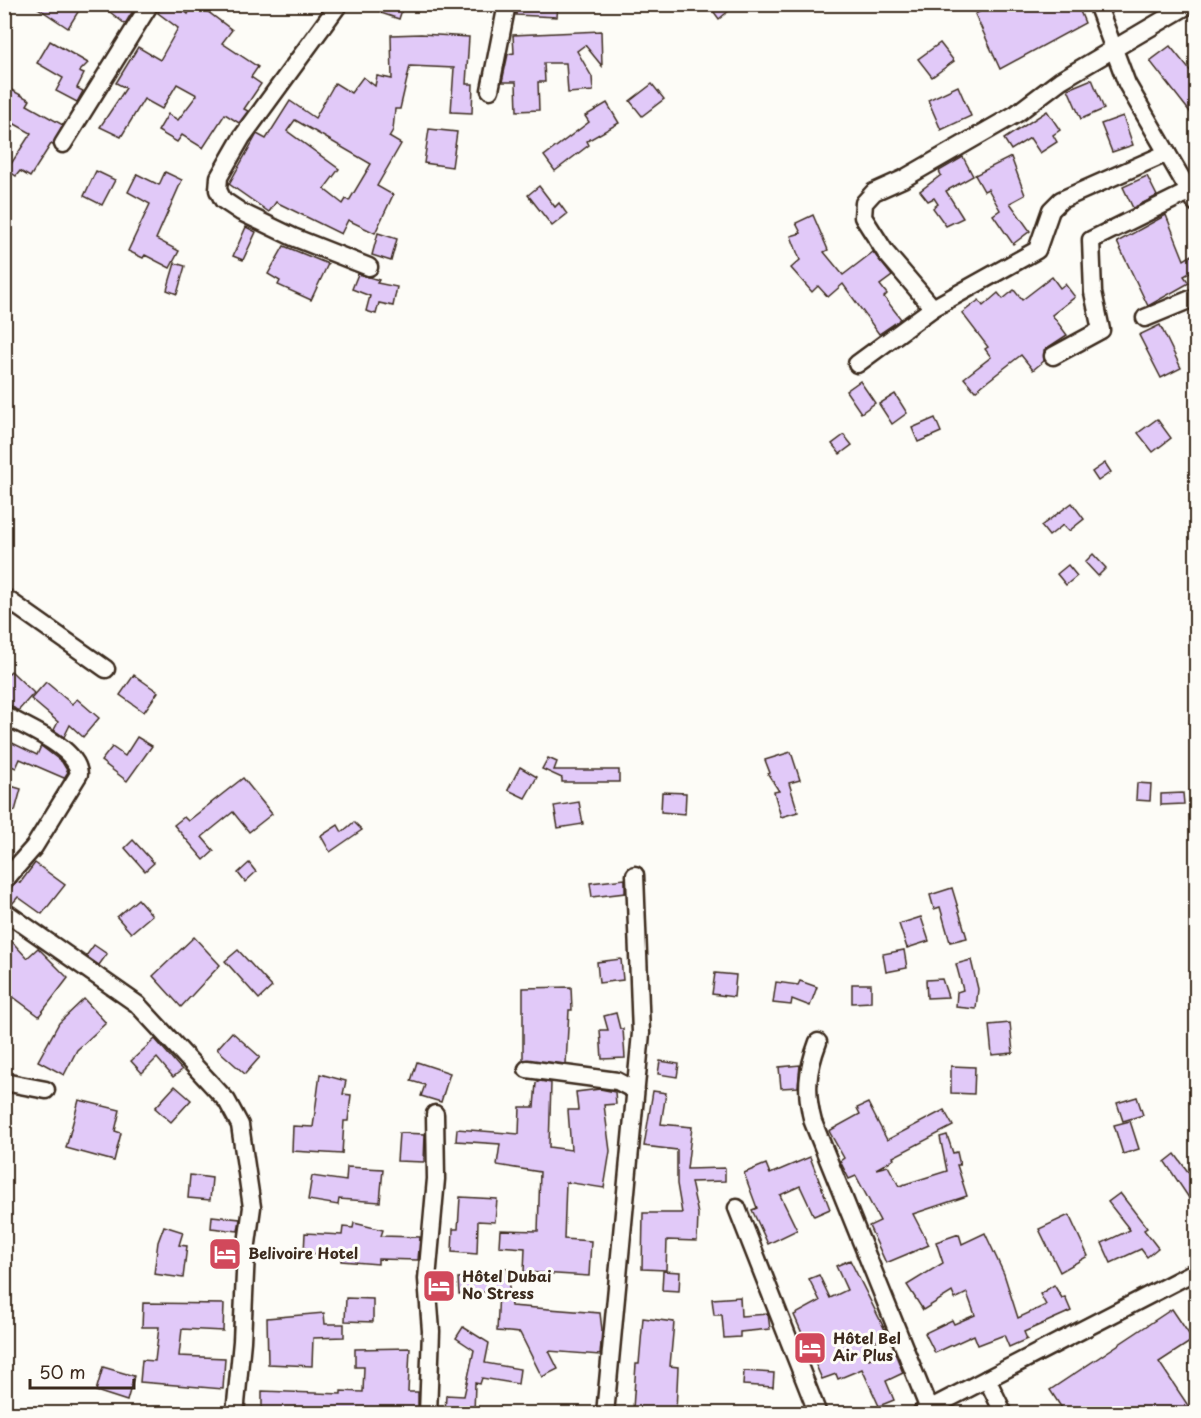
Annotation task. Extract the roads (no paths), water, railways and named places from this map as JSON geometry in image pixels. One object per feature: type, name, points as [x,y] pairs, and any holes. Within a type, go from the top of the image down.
[{"type":"street","points":[[63,144],[150,4]]},
{"type":"street","points":[[339,4],[242,137],[219,177],[218,190],[223,200],[241,212],[293,237],[369,267]]},
{"type":"street","points":[[490,90],[507,4]]},
{"type":"street","points":[[1053,356],[1101,330],[1093,292],[1091,240],[1193,197],[1127,84],[1097,4]]},
{"type":"street","points":[[933,308],[886,253],[863,217],[864,203],[874,192],[1016,114],[1061,80],[1190,4]]},
{"type":"street","points":[[857,364],[933,308],[1037,250],[1051,210],[1061,200],[1167,153]]},
{"type":"street","points":[[1145,318],[1197,297]]},
{"type":"street","points":[[4,597],[106,669]]},
{"type":"street","points":[[4,715],[69,752],[78,764],[79,774],[34,848],[4,881]]},
{"type":"street","points":[[605,1413],[641,1033],[635,875]]},
{"type":"street","points":[[4,911],[137,1004],[227,1101],[240,1125],[252,1207],[246,1251],[242,1341],[235,1413]]},
{"type":"street","points":[[818,1042],[810,1064],[806,1086],[813,1122],[925,1411],[1197,1271]]},
{"type":"street","points":[[527,1069],[617,1081],[634,1089]]},
{"type":"street","points":[[4,1082],[46,1090]]},
{"type":"street","points":[[428,1413],[431,1332],[427,1279],[435,1179],[435,1114]]},
{"type":"street","points":[[737,1208],[818,1413]]},
{"type":"street","points":[[987,1379],[1004,1413]]},
{"type":"street","points":[[4,1412],[9,1413]]},
{"type":"place","name":"Belivoire Hotel","points":[[225,1254]]},
{"type":"place","name":"Hôtel Dubai No Stress","points":[[439,1286]]},
{"type":"place","name":"Hôtel Bel Air Plus","points":[[810,1348]]}]
